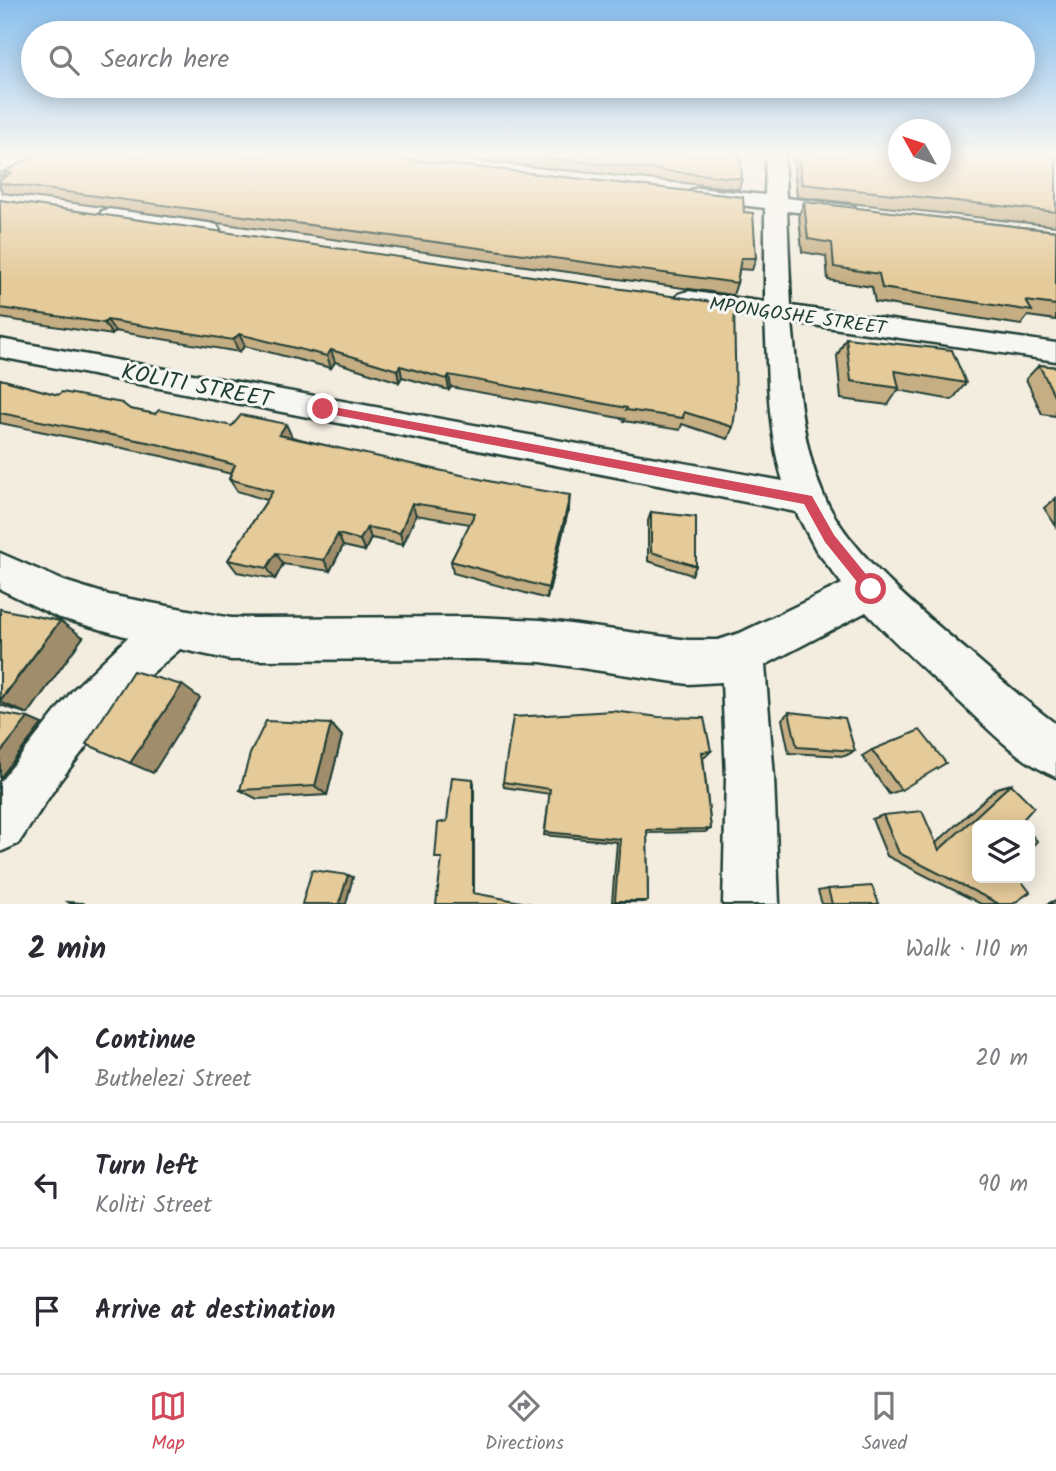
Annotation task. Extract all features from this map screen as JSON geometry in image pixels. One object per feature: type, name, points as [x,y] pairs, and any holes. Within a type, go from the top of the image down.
[{"type":"street","points":[[721,197],[869,214]]},
{"type":"street","points":[[775,197],[778,313],[787,418],[793,458],[807,500],[829,538],[871,589],[912,631],[1015,722],[1056,753]]},
{"type":"street","points":[[91,213],[237,234]]},
{"type":"street","name":"MPONGOSHE STREET","points":[[670,297],[1056,352]]},
{"type":"street","name":"KOLITI STREET","points":[[0,348],[807,500]]},
{"type":"street","points":[[0,570],[57,598],[110,614],[231,639],[475,638],[541,641],[688,662],[718,662],[743,653],[871,589]]},
{"type":"street","points":[[0,826],[29,781],[82,714],[124,669],[173,628]]},
{"type":"street","points":[[743,653],[750,777],[751,904]]},
{"type":"building","points":[[105,197],[743,197],[744,212],[753,213],[756,258],[741,258],[737,283]]},
{"type":"building","points":[[922,197],[1056,197],[1056,212]]},
{"type":"building","points":[[0,200],[734,305],[736,406],[733,427],[684,412],[683,418],[626,410],[627,408],[449,375],[447,379],[400,366],[397,370],[331,350],[327,356],[239,334],[233,340],[107,320],[104,323],[0,308]]},
{"type":"building","points":[[804,202],[1056,231],[1056,305],[1026,301],[1032,311],[882,288],[879,274],[834,267],[832,243],[808,239]]},
{"type":"building","points":[[846,338],[952,350],[966,383],[895,371],[899,388],[851,381]]},
{"type":"building","points":[[1039,365],[1056,367],[1056,399]]},
{"type":"building","points":[[0,379],[58,395],[62,392],[122,403],[130,409],[155,414],[159,410],[232,426],[241,415],[286,424],[279,435],[507,485],[570,495],[548,588],[451,561],[475,513],[412,503],[400,533],[367,527],[360,540],[338,534],[324,560],[276,553],[267,568],[228,560],[273,491],[229,479],[235,465],[157,444],[0,413]]},
{"type":"building","points":[[651,512],[696,517],[696,566],[651,552]]},
{"type":"building","points":[[0,609],[60,621],[0,700]]},
{"type":"building","points":[[133,671],[182,685],[130,763],[86,744]]},
{"type":"building","points":[[613,711],[659,717],[704,718],[711,751],[702,752],[711,829],[647,830],[648,901],[615,901],[620,839],[545,832],[550,789],[503,782],[513,717]]},
{"type":"building","points":[[789,712],[845,718],[855,751],[797,747]]},
{"type":"building","points":[[0,713],[28,718],[0,753]]},
{"type":"building","points":[[266,721],[331,724],[315,786],[240,790],[250,754]]},
{"type":"building","points":[[920,730],[946,763],[901,790],[872,750]]},
{"type":"building","points":[[452,777],[473,779],[473,893],[532,904],[436,904],[442,858],[435,858],[438,823],[447,821]]},
{"type":"building","points":[[1011,784],[1034,807],[1023,820],[972,820],[972,883],[1023,883],[1030,892],[1013,904],[999,904],[899,853],[883,815],[922,811],[939,850]]},
{"type":"building","points":[[312,870],[348,875],[339,904],[302,904]]},
{"type":"building","points":[[872,886],[879,904],[832,904],[828,889]]},
{"type":"route","points":[[323,409],[807,500],[829,538],[871,589]]}]
